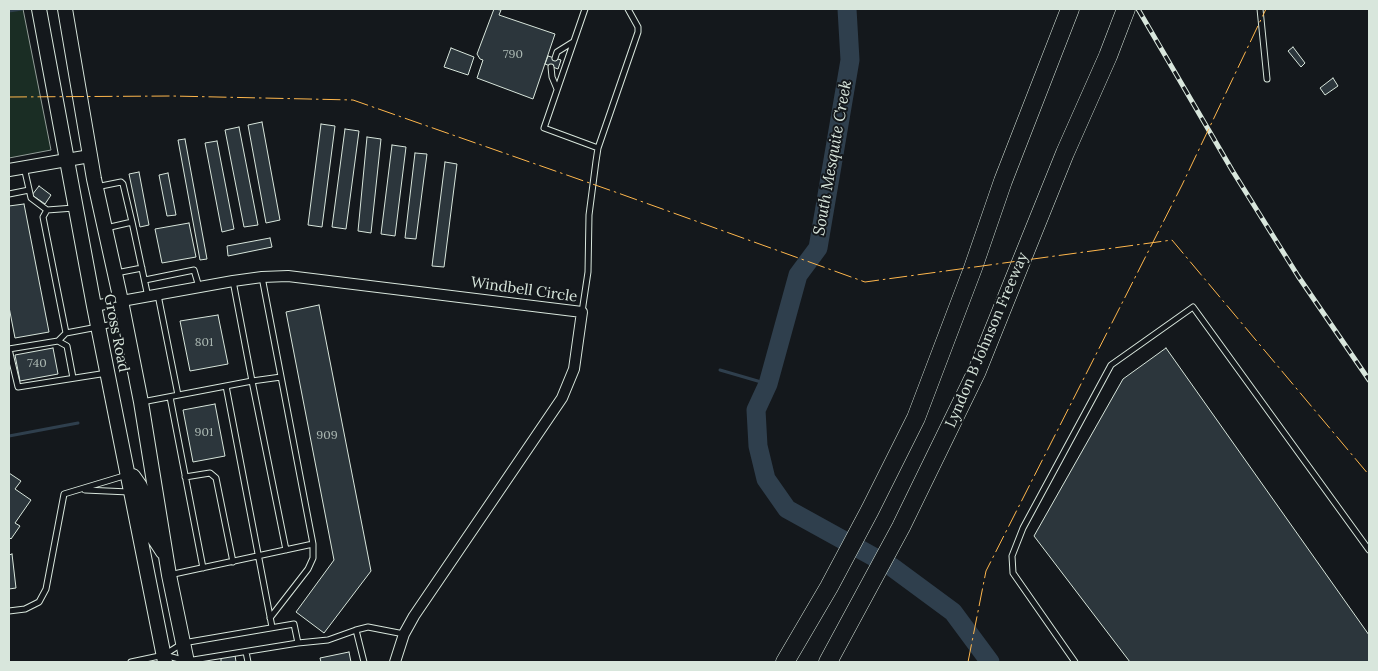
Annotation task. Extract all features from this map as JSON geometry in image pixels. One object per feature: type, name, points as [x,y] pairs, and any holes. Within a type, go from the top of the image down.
[{"type":"highway","name":"Lyndon B Johnson Freeway","points":[[828,662],[902,527],[976,371],[1126,9]]},
{"type":"highway","points":[[1108,56],[1132,9]]},
{"type":"highway","points":[[785,662],[829,587],[916,418],[1066,12]]},
{"type":"main road","name":"Gross Road","points":[[39,9],[98,327],[165,659]]},
{"type":"main road","name":"Gross Road","points":[[65,9],[79,82],[90,156],[141,402],[169,575],[187,662]]},
{"type":"main road","points":[[128,475],[133,476],[140,486],[144,496],[150,532],[166,557]]},
{"type":"street","points":[[9,170],[90,156]]},
{"type":"street","name":"Windbell Circle","points":[[94,306],[233,281],[262,277],[300,277],[582,312],[574,369],[562,398],[414,616],[404,634],[395,662]]},
{"type":"lane","points":[[585,9],[544,128],[598,148]]},
{"type":"lane","points":[[582,312],[588,272],[589,215],[598,148],[638,32],[638,27],[628,9]]},
{"type":"lane","points":[[1260,9],[1267,79]]},
{"type":"lane","points":[[554,58],[557,52],[573,42]]},
{"type":"lane","points":[[552,67],[552,76],[557,89]]},
{"type":"lane","points":[[24,167],[31,198],[47,210],[75,208]]},
{"type":"lane","points":[[96,187],[121,182],[123,184],[145,280],[153,296],[178,395]]},
{"type":"lane","points":[[9,194],[29,190]]},
{"type":"lane","points":[[47,210],[43,217],[66,333]]},
{"type":"lane","points":[[105,228],[132,222]]},
{"type":"lane","points":[[115,273],[142,268]]},
{"type":"lane","points":[[145,280],[194,270],[199,287]]},
{"type":"lane","points":[[262,277],[313,544],[313,558],[308,569],[270,618]]},
{"type":"lane","points":[[233,281],[286,550]]},
{"type":"lane","points":[[1075,662],[1013,573],[1012,556],[1023,528],[1111,365],[1193,307],[1369,550]]},
{"type":"lane","points":[[107,373],[18,387],[9,349],[58,341],[66,333],[125,322]]},
{"type":"lane","points":[[58,341],[67,346],[73,378]]},
{"type":"lane","points":[[141,402],[281,376]]},
{"type":"lane","points":[[9,380],[16,379]]},
{"type":"lane","points":[[226,386],[272,627]]},
{"type":"lane","points":[[170,397],[203,568]]},
{"type":"lane","points":[[186,477],[210,473],[216,478],[233,562]]},
{"type":"lane","points":[[9,612],[25,609],[39,602],[46,589],[64,494],[128,475]]},
{"type":"lane","points":[[80,490],[131,492]]},
{"type":"lane","points":[[169,575],[313,544]]},
{"type":"lane","points":[[165,659],[183,643],[294,624],[298,643]]},
{"type":"lane","points":[[131,662],[165,659],[187,662],[213,660],[246,652],[328,640],[368,627],[404,634]]},
{"type":"lane","points":[[356,630],[364,662]]},
{"type":"lane","points":[[246,652],[248,662]]},
{"type":"green space","points":[[9,9],[23,9],[51,150],[9,158]]},
{"type":"building","points":[[494,9],[501,10],[499,15],[555,34],[533,99],[477,78],[483,60],[477,54]]},
{"type":"building","points":[[1293,47],[1305,63],[1301,67],[1288,51]]},
{"type":"building","points":[[451,48],[474,57],[468,75],[444,67]]},
{"type":"building","points":[[548,56],[561,60],[558,69],[545,64]]},
{"type":"building","points":[[1333,78],[1338,86],[1325,95],[1320,88]]},
{"type":"building","points":[[262,122],[280,220],[266,223],[248,125]]},
{"type":"building","points":[[321,124],[335,126],[322,227],[308,225]]},
{"type":"building","points":[[239,127],[258,225],[244,227],[225,130]]},
{"type":"building","points":[[345,129],[359,131],[346,229],[332,227]]},
{"type":"building","points":[[367,137],[381,139],[371,233],[358,231]]},
{"type":"building","points":[[185,139],[207,259],[200,260],[178,140]]},
{"type":"building","points":[[217,141],[234,229],[222,232],[205,143]]},
{"type":"building","points":[[392,145],[406,147],[395,236],[381,234]]},
{"type":"building","points":[[415,153],[427,154],[416,239],[405,238]]},
{"type":"building","points":[[445,162],[457,164],[444,267],[432,266]]},
{"type":"building","points":[[139,172],[149,225],[140,227],[129,174]]},
{"type":"building","points":[[168,173],[176,215],[167,216],[159,175]]},
{"type":"building","points":[[39,186],[51,195],[45,204],[32,195]]},
{"type":"building","points":[[24,204],[49,332],[15,338],[9,307],[9,206]]},
{"type":"building","points":[[189,223],[196,257],[162,263],[155,229]]},
{"type":"building","points":[[270,238],[272,247],[228,256],[227,246]]},
{"type":"building","points":[[319,305],[371,571],[324,633],[296,612],[334,560],[286,312]]},
{"type":"building","points":[[218,315],[228,364],[190,371],[180,321]]},
{"type":"building","points":[[53,348],[58,374],[20,381],[15,355]]},
{"type":"building","points":[[1166,348],[1369,635],[1369,662],[1130,662],[1034,536],[1123,379]]},
{"type":"building","points":[[215,404],[225,456],[193,462],[183,410]]},
{"type":"building","points":[[9,473],[21,481],[15,489],[31,500],[15,523],[20,526],[11,539],[9,537]]},
{"type":"building","points":[[12,554],[16,588],[9,589],[9,555]]},
{"type":"building","points":[[349,652],[351,662],[321,662],[320,658]]},
{"type":"building","points":[[235,655],[236,662],[221,662],[221,658]]},
{"type":"waterway","points":[[9,11],[22,9]]},
{"type":"waterway","name":"South Mesquite Creek","points":[[847,9],[850,60],[818,248],[798,275],[768,384],[756,410],[758,446],[766,479],[787,509],[892,567],[953,612],[990,662]]},
{"type":"waterway","points":[[720,370],[768,384]]},
{"type":"waterway","points":[[9,436],[78,423]]},
{"type":"railway","points":[[1138,9],[1232,170],[1298,276],[1369,380]]},
{"type":"power","points":[[968,662],[986,571],[1182,185],[1266,9]]},
{"type":"power","points":[[9,97],[172,96],[353,100],[865,282],[1172,240],[1369,475]]}]
